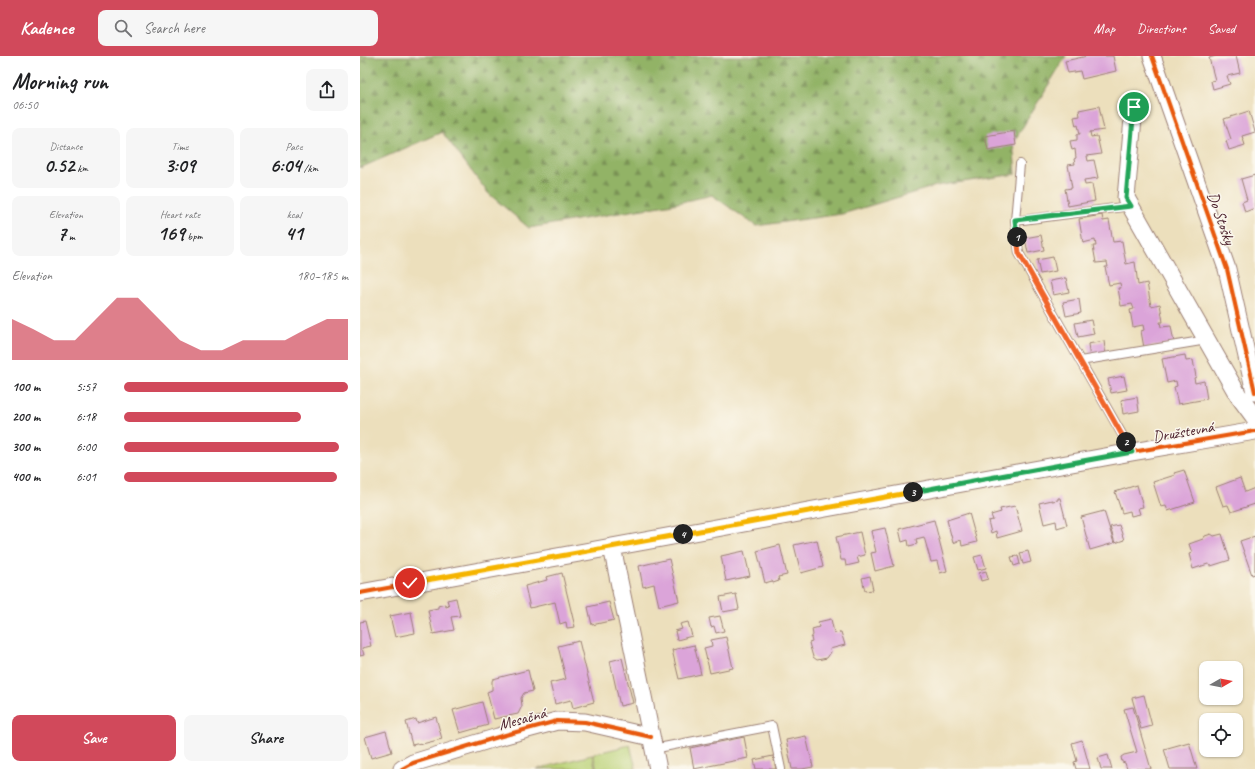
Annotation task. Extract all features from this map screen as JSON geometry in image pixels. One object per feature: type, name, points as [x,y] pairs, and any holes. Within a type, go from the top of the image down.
[{"type":"street","name":"Do Stošky","points":[[1152,56],[1227,269],[1255,392]]},
{"type":"street","points":[[1134,107],[1126,198],[1238,395],[1255,418]]},
{"type":"street","name":"Družstevná","points":[[360,593],[1132,452],[1255,431]]},
{"type":"street","points":[[612,547],[658,769]]},
{"type":"street","name":"Mesačná","points":[[410,767],[498,737],[558,721],[585,722],[652,743]]},
{"type":"lane","points":[[1020,164],[1015,220],[1019,253],[1132,452]]},
{"type":"lane","points":[[1015,220],[1131,206]]},
{"type":"lane","points":[[1080,361],[1207,340]]},
{"type":"lane","points":[[652,743],[772,726],[781,769]]},
{"type":"green space","points":[[360,56],[1066,56],[1013,143],[1016,174],[936,186],[842,214],[756,226],[712,195],[673,204],[529,228],[488,193],[442,132],[360,168]]},
{"type":"green space","points":[[630,745],[636,769],[597,769],[593,754]]},
{"type":"green space","points":[[592,755],[596,769],[537,769]]},
{"type":"building","points":[[1087,56],[1113,56],[1116,71],[1082,79],[1080,71],[1068,73],[1065,61]]},
{"type":"building","points":[[1216,56],[1236,56],[1240,73],[1227,76],[1230,84],[1213,89],[1211,81],[1215,80],[1209,58]]},
{"type":"building","points":[[1099,106],[1104,130],[1090,132],[1091,137],[1097,136],[1101,154],[1087,156],[1088,161],[1094,160],[1098,178],[1084,180],[1085,185],[1092,184],[1095,201],[1068,206],[1065,189],[1072,188],[1068,165],[1075,164],[1074,159],[1076,158],[1075,149],[1072,150],[1070,141],[1077,140],[1077,134],[1080,134],[1074,117],[1080,116],[1079,110]]},
{"type":"building","points":[[1249,111],[1255,132],[1242,136],[1245,145],[1229,150],[1226,141],[1231,139],[1224,119]]},
{"type":"building","points":[[1014,131],[1016,145],[988,150],[985,136]]},
{"type":"building","points":[[1255,175],[1255,208],[1245,212],[1242,202],[1247,200],[1241,179]]},
{"type":"building","points":[[1102,215],[1103,221],[1109,220],[1113,242],[1122,241],[1126,264],[1135,262],[1138,285],[1147,283],[1151,306],[1160,304],[1163,322],[1160,322],[1161,327],[1171,326],[1174,343],[1144,348],[1141,331],[1144,330],[1143,325],[1133,327],[1130,310],[1134,309],[1132,304],[1121,306],[1118,288],[1121,288],[1120,283],[1109,285],[1105,267],[1108,267],[1107,262],[1096,263],[1093,246],[1096,246],[1095,240],[1083,243],[1079,219]]},
{"type":"building","points":[[1041,235],[1044,250],[1028,253],[1025,238]]},
{"type":"building","points":[[1053,257],[1056,271],[1040,274],[1037,260]]},
{"type":"building","points":[[1066,278],[1069,292],[1053,295],[1050,281]]},
{"type":"building","points":[[1079,299],[1081,313],[1066,316],[1063,302]]},
{"type":"building","points":[[1091,320],[1094,334],[1078,337],[1075,323]]},
{"type":"building","points":[[1104,341],[1106,356],[1090,359],[1088,344]]},
{"type":"building","points":[[1185,355],[1186,361],[1193,360],[1196,377],[1194,378],[1195,383],[1204,381],[1207,399],[1178,404],[1174,387],[1177,386],[1176,381],[1167,383],[1162,359]]},
{"type":"building","points":[[1124,376],[1127,390],[1111,393],[1108,379]]},
{"type":"building","points":[[1137,397],[1139,411],[1123,414],[1121,400]]},
{"type":"building","points":[[1184,470],[1195,502],[1168,511],[1166,506],[1161,507],[1153,482],[1175,475],[1174,473]]},
{"type":"building","points":[[1240,478],[1245,492],[1255,488],[1255,504],[1231,512],[1228,505],[1223,506],[1216,487]]},
{"type":"building","points":[[1137,485],[1143,507],[1138,508],[1140,514],[1131,516],[1130,511],[1122,513],[1115,492]]},
{"type":"building","points":[[1058,498],[1060,498],[1067,525],[1057,528],[1056,521],[1044,524],[1039,503],[1058,500]]},
{"type":"building","points":[[1015,506],[1022,531],[997,538],[996,531],[991,533],[988,521],[993,520],[991,515],[1001,512],[1000,509]]},
{"type":"building","points":[[1104,511],[1114,543],[1090,550],[1081,517]]},
{"type":"building","points":[[969,513],[977,542],[962,546],[961,540],[953,543],[947,520]]},
{"type":"building","points":[[934,520],[947,571],[940,573],[937,561],[931,562],[924,537],[916,539],[917,544],[909,546],[908,540],[902,542],[899,529]]},
{"type":"building","points":[[1119,525],[1124,540],[1115,543],[1110,527]]},
{"type":"building","points":[[885,528],[894,566],[875,571],[871,553],[876,552],[871,531]]},
{"type":"building","points":[[860,532],[865,555],[857,557],[859,563],[846,566],[845,560],[841,560],[836,537]]},
{"type":"building","points":[[1211,534],[1214,536],[1222,534],[1230,560],[1211,566],[1208,564],[1193,569],[1189,554],[1192,553],[1189,544],[1203,539],[1205,536]]},
{"type":"building","points":[[1255,536],[1255,574],[1252,575],[1240,541]]},
{"type":"building","points":[[817,540],[823,567],[801,573],[794,545]]},
{"type":"building","points":[[780,545],[787,575],[778,577],[779,581],[765,583],[757,551]]},
{"type":"building","points":[[744,551],[750,576],[726,581],[721,556]]},
{"type":"building","points":[[1028,551],[1031,562],[1023,564],[1020,553]]},
{"type":"building","points":[[982,555],[986,568],[978,570],[974,557]]},
{"type":"building","points":[[1018,556],[1020,564],[1014,566],[1011,557]]},
{"type":"building","points":[[669,559],[679,601],[659,606],[654,584],[643,587],[639,566]]},
{"type":"building","points":[[986,571],[988,579],[981,581],[979,573]]},
{"type":"building","points":[[562,573],[575,627],[567,628],[566,622],[560,624],[555,602],[530,608],[525,586],[547,580],[546,577]]},
{"type":"building","points":[[870,576],[873,590],[865,591],[862,578]]},
{"type":"building","points":[[736,594],[739,609],[723,612],[720,597]]},
{"type":"building","points":[[456,598],[460,616],[451,617],[454,630],[433,634],[428,610],[438,608],[438,606],[445,604],[446,607],[449,606],[447,600]]},
{"type":"building","points":[[609,602],[614,620],[592,625],[588,607]]},
{"type":"building","points":[[411,612],[415,633],[395,637],[390,616]]},
{"type":"building","points":[[720,616],[724,631],[716,633],[714,626],[711,627],[709,618]]},
{"type":"building","points":[[831,619],[834,633],[841,632],[845,645],[830,649],[831,652],[827,658],[817,660],[813,657],[809,643],[812,642],[812,629],[819,627],[818,622]]},
{"type":"building","points":[[365,621],[371,646],[362,648],[364,655],[360,656],[360,622]]},
{"type":"building","points":[[688,622],[692,636],[677,640],[675,631],[682,629],[680,624]]},
{"type":"building","points":[[726,637],[733,668],[710,673],[704,648],[712,646],[711,640]]},
{"type":"building","points":[[579,641],[594,702],[573,708],[571,700],[555,704],[550,683],[566,679],[558,646]]},
{"type":"building","points":[[694,645],[701,674],[679,679],[672,650]]},
{"type":"building","points":[[622,658],[633,703],[620,706],[610,661]]},
{"type":"building","points":[[528,670],[533,691],[524,693],[521,698],[522,706],[518,714],[494,719],[487,692],[492,690],[493,679]]},
{"type":"building","points":[[1144,695],[1152,726],[1141,729],[1132,698]]},
{"type":"building","points":[[482,702],[488,725],[460,733],[453,710]]},
{"type":"building","points":[[1133,707],[1151,769],[1127,769],[1125,763],[1122,762],[1121,757],[1124,755],[1137,752],[1124,709]]},
{"type":"building","points":[[436,717],[442,739],[412,745],[406,722],[416,719],[417,723]]},
{"type":"building","points":[[386,731],[392,752],[371,758],[365,737]]},
{"type":"building","points":[[806,736],[813,767],[792,769],[786,740]]},
{"type":"building","points":[[744,737],[748,758],[694,769],[690,748]]},
{"type":"building","points":[[1082,740],[1090,769],[1076,769],[1074,762],[1077,761],[1072,743]]},
{"type":"building","points":[[1189,742],[1197,769],[1170,769],[1164,749]]},
{"type":"building","points":[[1108,755],[1112,769],[1101,769],[1098,758]]},
{"type":"building","points":[[773,756],[776,769],[756,769],[754,760]]},
{"type":"cycle path","points":[[1152,56],[1227,269],[1255,392]]},
{"type":"cycle path","points":[[360,593],[1132,452],[1255,431]]},
{"type":"cycle path","points":[[402,769],[413,763],[557,721],[585,722],[651,737]]},
{"type":"route","points":[[410,583],[1132,452],[1019,253],[1015,220],[1131,206],[1126,198],[1134,107]]}]
